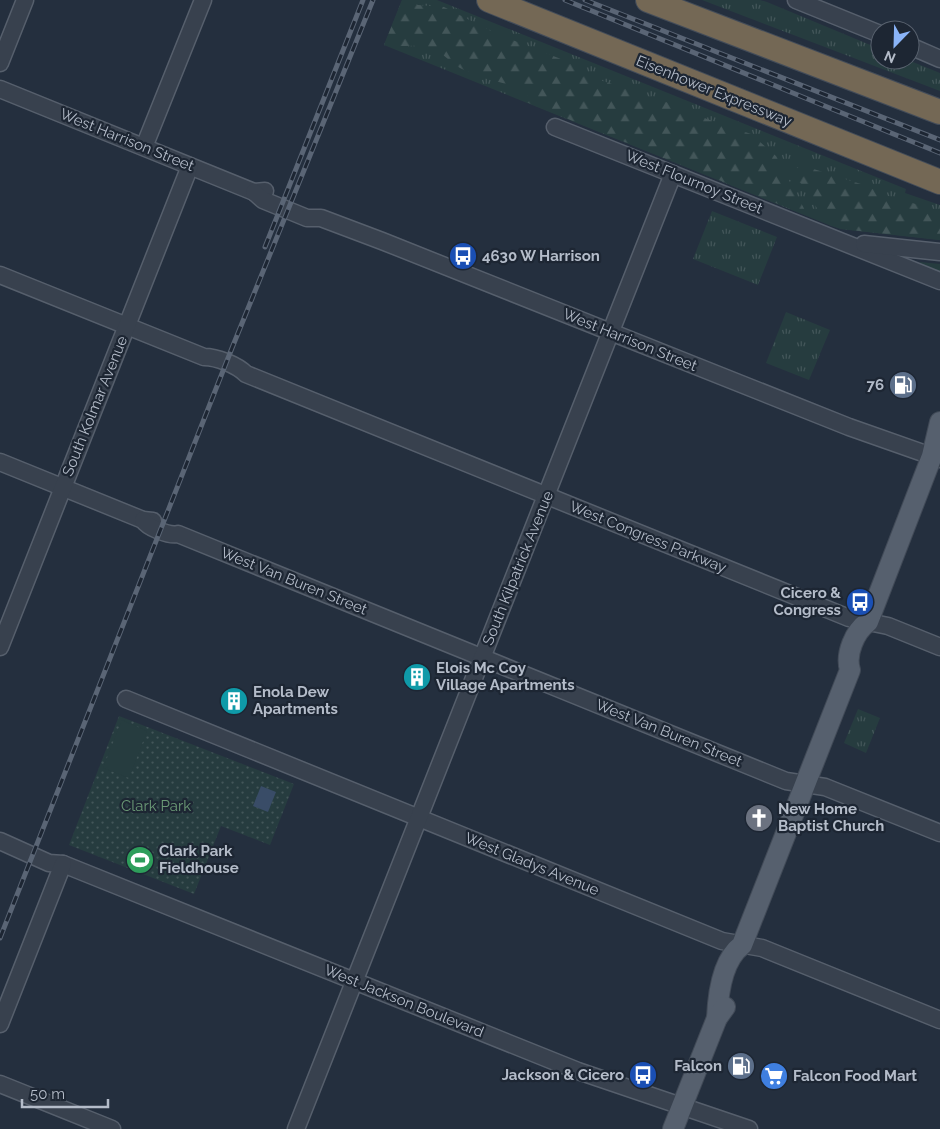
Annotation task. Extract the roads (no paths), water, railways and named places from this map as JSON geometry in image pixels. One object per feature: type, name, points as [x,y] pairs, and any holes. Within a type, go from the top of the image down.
[{"type":"highway","name":"Eisenhower Expressway","points":[[489,0],[940,182]]},
{"type":"highway","points":[[648,0],[940,112]]},
{"type":"main road","points":[[673,1129],[717,1018],[718,993],[733,951],[742,944],[850,670],[847,661],[859,628],[868,622],[937,452],[940,422]]},
{"type":"street","points":[[0,62],[25,0]]},
{"type":"street","points":[[144,147],[203,0]]},
{"type":"street","points":[[796,0],[870,30]]},
{"type":"street","points":[[920,50],[940,59]]},
{"type":"street","name":"West Harrison Street","points":[[0,89],[254,192],[266,191],[311,209],[321,218],[849,427],[937,452]]},
{"type":"street","name":"West Flournoy Street","points":[[555,127],[940,281]]},
{"type":"street","name":"South Kolmar Avenue","points":[[0,646],[190,166]]},
{"type":"street","name":"South Kilpatrick Avenue","points":[[296,1129],[673,174]]},
{"type":"street","name":"West Flournoy Street","points":[[832,238],[882,247],[940,252]]},
{"type":"street","name":"West Congress Parkway","points":[[0,275],[204,357],[222,361],[241,369],[246,374],[849,618],[888,626],[940,647]]},
{"type":"street","name":"West Van Buren Street","points":[[0,462],[143,520],[148,518],[170,527],[178,534],[786,780],[825,787],[940,833]]},
{"type":"street","name":"West Gladys Avenue","points":[[126,700],[714,938],[762,948],[940,1020]]},
{"type":"street","name":"West Jackson Boulevard","points":[[0,835],[13,838],[52,854],[63,864]]},
{"type":"street","name":"West Jackson Boulevard","points":[[0,841],[49,863],[63,864],[578,1071],[683,1105],[749,1129]]},
{"type":"street","points":[[0,1022],[63,864]]},
{"type":"street","points":[[0,1084],[112,1129]]},
{"type":"water","points":[[261,786],[276,792],[268,812],[253,806]]},
{"type":"railway","points":[[265,247],[363,0]]},
{"type":"railway","points":[[0,938],[232,348],[373,0]]},
{"type":"railway","points":[[565,0],[940,153]]},
{"type":"railway","points":[[585,0],[940,140]]},
{"type":"place","name":"4630 W Harrison","points":[[463,256]]},
{"type":"place","name":"76","points":[[903,385]]},
{"type":"place","name":"Cicero & Congress","points":[[860,602]]},
{"type":"place","name":"Elois Mc Coy Village Apartments","points":[[417,677]]},
{"type":"place","name":"Enola Dew Apartments","points":[[234,701]]},
{"type":"place","name":"New Home Baptist Church","points":[[759,818]]},
{"type":"place","name":"Clark Park Fieldhouse","points":[[140,860]]},
{"type":"place","name":"Falcon","points":[[741,1066]]},
{"type":"place","name":"Jackson & Cicero","points":[[643,1075]]},
{"type":"place","name":"Falcon Food Mart","points":[[774,1076]]},
{"type":"park label","name":"Clark Park","points":[[156,806]]}]
